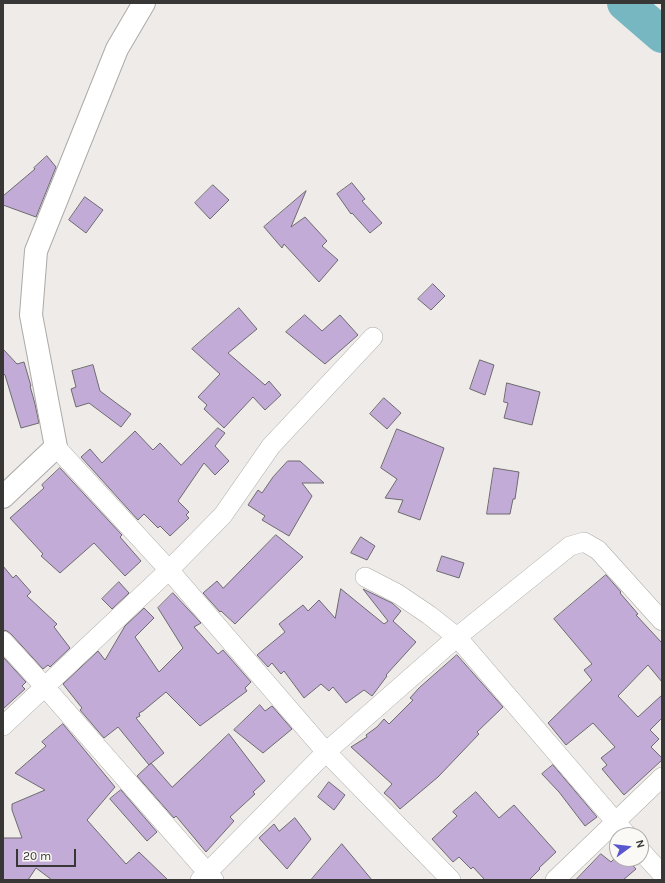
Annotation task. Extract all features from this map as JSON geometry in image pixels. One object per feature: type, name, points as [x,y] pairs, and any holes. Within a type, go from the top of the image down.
[{"type":"main road","points":[[3,497],[56,447],[31,315],[36,251],[117,49],[144,3]]},
{"type":"street","points":[[3,726],[169,570],[223,515],[271,446],[373,337]]},
{"type":"street","points":[[56,447],[169,570],[326,752],[451,880]]},
{"type":"street","points":[[3,641],[45,686],[207,877],[326,752],[457,637],[570,546],[584,542],[598,550],[662,621]]},
{"type":"street","points":[[365,577],[398,594],[429,615],[457,637],[619,827]]},
{"type":"street","points":[[623,827],[662,777]]},
{"type":"street","points":[[555,880],[609,838]]},
{"type":"street","points":[[649,860],[662,874]]},
{"type":"building","points":[[47,156],[56,167],[36,217],[3,205],[3,196],[35,169],[34,168]]},
{"type":"building","points":[[352,183],[365,199],[362,201],[382,223],[370,233],[352,213],[351,214],[337,194]]},
{"type":"building","points":[[213,185],[229,200],[210,219],[195,203]]},
{"type":"building","points":[[306,191],[291,227],[305,217],[327,241],[322,246],[338,260],[319,282],[284,244],[282,248],[264,227]]},
{"type":"building","points":[[85,197],[103,210],[86,233],[69,220]]},
{"type":"building","points":[[433,284],[445,296],[431,310],[418,299]]},
{"type":"building","points":[[239,308],[257,329],[228,353],[265,385],[269,381],[281,395],[265,410],[253,397],[224,428],[204,409],[207,405],[198,397],[220,374],[192,349]]},
{"type":"building","points":[[305,315],[322,331],[340,315],[358,335],[325,364],[286,332]]},
{"type":"building","points":[[3,349],[17,364],[24,362],[39,423],[21,428],[5,375],[3,373]]},
{"type":"building","points":[[480,360],[494,365],[485,395],[470,389]]},
{"type":"building","points":[[93,365],[100,391],[131,414],[121,427],[89,403],[76,407],[71,389],[76,387],[72,371]]},
{"type":"building","points":[[507,383],[540,392],[532,425],[504,418],[508,403],[504,402]]},
{"type":"building","points":[[384,398],[401,413],[387,429],[370,414]]},
{"type":"building","points":[[218,428],[225,433],[215,446],[229,461],[215,475],[204,463],[178,501],[189,512],[186,515],[189,518],[170,536],[160,526],[158,528],[144,514],[138,520],[81,457],[90,449],[102,463],[135,431],[153,450],[160,443],[181,465]]},
{"type":"building","points":[[397,429],[444,448],[420,520],[398,512],[403,500],[385,498],[397,479],[381,468]]},
{"type":"building","points":[[288,461],[300,461],[324,483],[302,483],[312,496],[289,536],[262,520],[265,516],[248,505],[258,490],[262,493],[273,477]]},
{"type":"building","points":[[60,468],[122,535],[120,537],[141,561],[125,576],[94,543],[60,573],[41,556],[43,554],[10,518],[44,488],[42,485]]},
{"type":"building","points":[[494,468],[519,472],[515,499],[513,499],[510,514],[487,514]]},
{"type":"building","points":[[276,535],[303,557],[235,624],[221,611],[220,612],[203,593],[217,581],[223,588]]},
{"type":"building","points":[[361,537],[375,546],[367,560],[351,553]]},
{"type":"building","points":[[442,556],[464,563],[459,578],[437,571]]},
{"type":"building","points":[[3,566],[13,578],[16,575],[31,592],[27,596],[57,624],[54,627],[70,648],[50,667],[48,665],[43,669],[11,634],[3,630]]},
{"type":"building","points":[[606,575],[638,614],[636,615],[662,643],[662,682],[648,665],[618,696],[638,717],[662,695],[662,718],[650,730],[659,739],[651,747],[662,758],[662,760],[624,795],[602,769],[607,765],[601,758],[615,747],[593,723],[566,745],[548,723],[592,680],[584,670],[592,664],[554,619]]},
{"type":"building","points":[[119,582],[129,593],[112,609],[102,599]]},
{"type":"building","points":[[341,589],[384,624],[388,621],[363,589],[392,603],[401,611],[393,621],[416,642],[386,675],[387,676],[372,696],[364,690],[346,703],[333,687],[329,691],[321,684],[304,698],[284,671],[281,674],[272,663],[268,667],[257,655],[285,632],[279,624],[303,605],[308,611],[319,600],[335,618]]},
{"type":"building","points":[[173,593],[201,623],[194,627],[218,654],[223,650],[251,682],[245,688],[247,691],[200,726],[166,692],[139,713],[140,716],[136,718],[164,753],[149,765],[118,727],[104,738],[80,710],[82,708],[63,684],[98,651],[105,660],[125,626],[144,608],[154,618],[135,637],[159,672],[183,648],[158,608]]},
{"type":"building","points":[[457,655],[503,707],[477,732],[479,734],[438,777],[400,809],[384,793],[392,784],[351,747],[367,737],[366,735],[377,727],[384,719],[389,724],[413,700],[410,698],[419,688]]},
{"type":"building","points":[[3,657],[26,682],[22,686],[25,689],[3,709]]},
{"type":"building","points":[[260,705],[265,711],[272,706],[292,729],[263,753],[234,730]]},
{"type":"building","points":[[63,724],[115,787],[87,820],[126,864],[139,852],[168,880],[52,880],[36,868],[28,880],[3,880],[3,838],[22,838],[12,810],[12,804],[45,790],[15,773],[46,746],[42,742]]},
{"type":"building","points":[[229,734],[265,781],[253,792],[255,794],[230,817],[234,821],[206,852],[176,816],[174,818],[137,776],[151,763],[172,787]]},
{"type":"building","points":[[553,765],[597,817],[585,826],[559,792],[542,774]]},
{"type":"building","points":[[329,782],[345,795],[334,810],[318,797]]},
{"type":"building","points":[[121,790],[157,832],[147,841],[110,799]]},
{"type":"building","points":[[476,792],[499,818],[514,805],[556,852],[529,880],[485,880],[473,867],[471,869],[459,857],[453,862],[432,839],[457,816],[453,812]]},
{"type":"building","points":[[295,818],[311,839],[287,869],[259,838],[274,824],[279,831]]},
{"type":"building","points":[[342,844],[372,880],[311,880]]},
{"type":"building","points":[[601,854],[609,860],[609,867],[634,867],[636,869],[623,880],[576,880]]},
{"type":"waterway","points":[[625,3],[662,35]]}]
